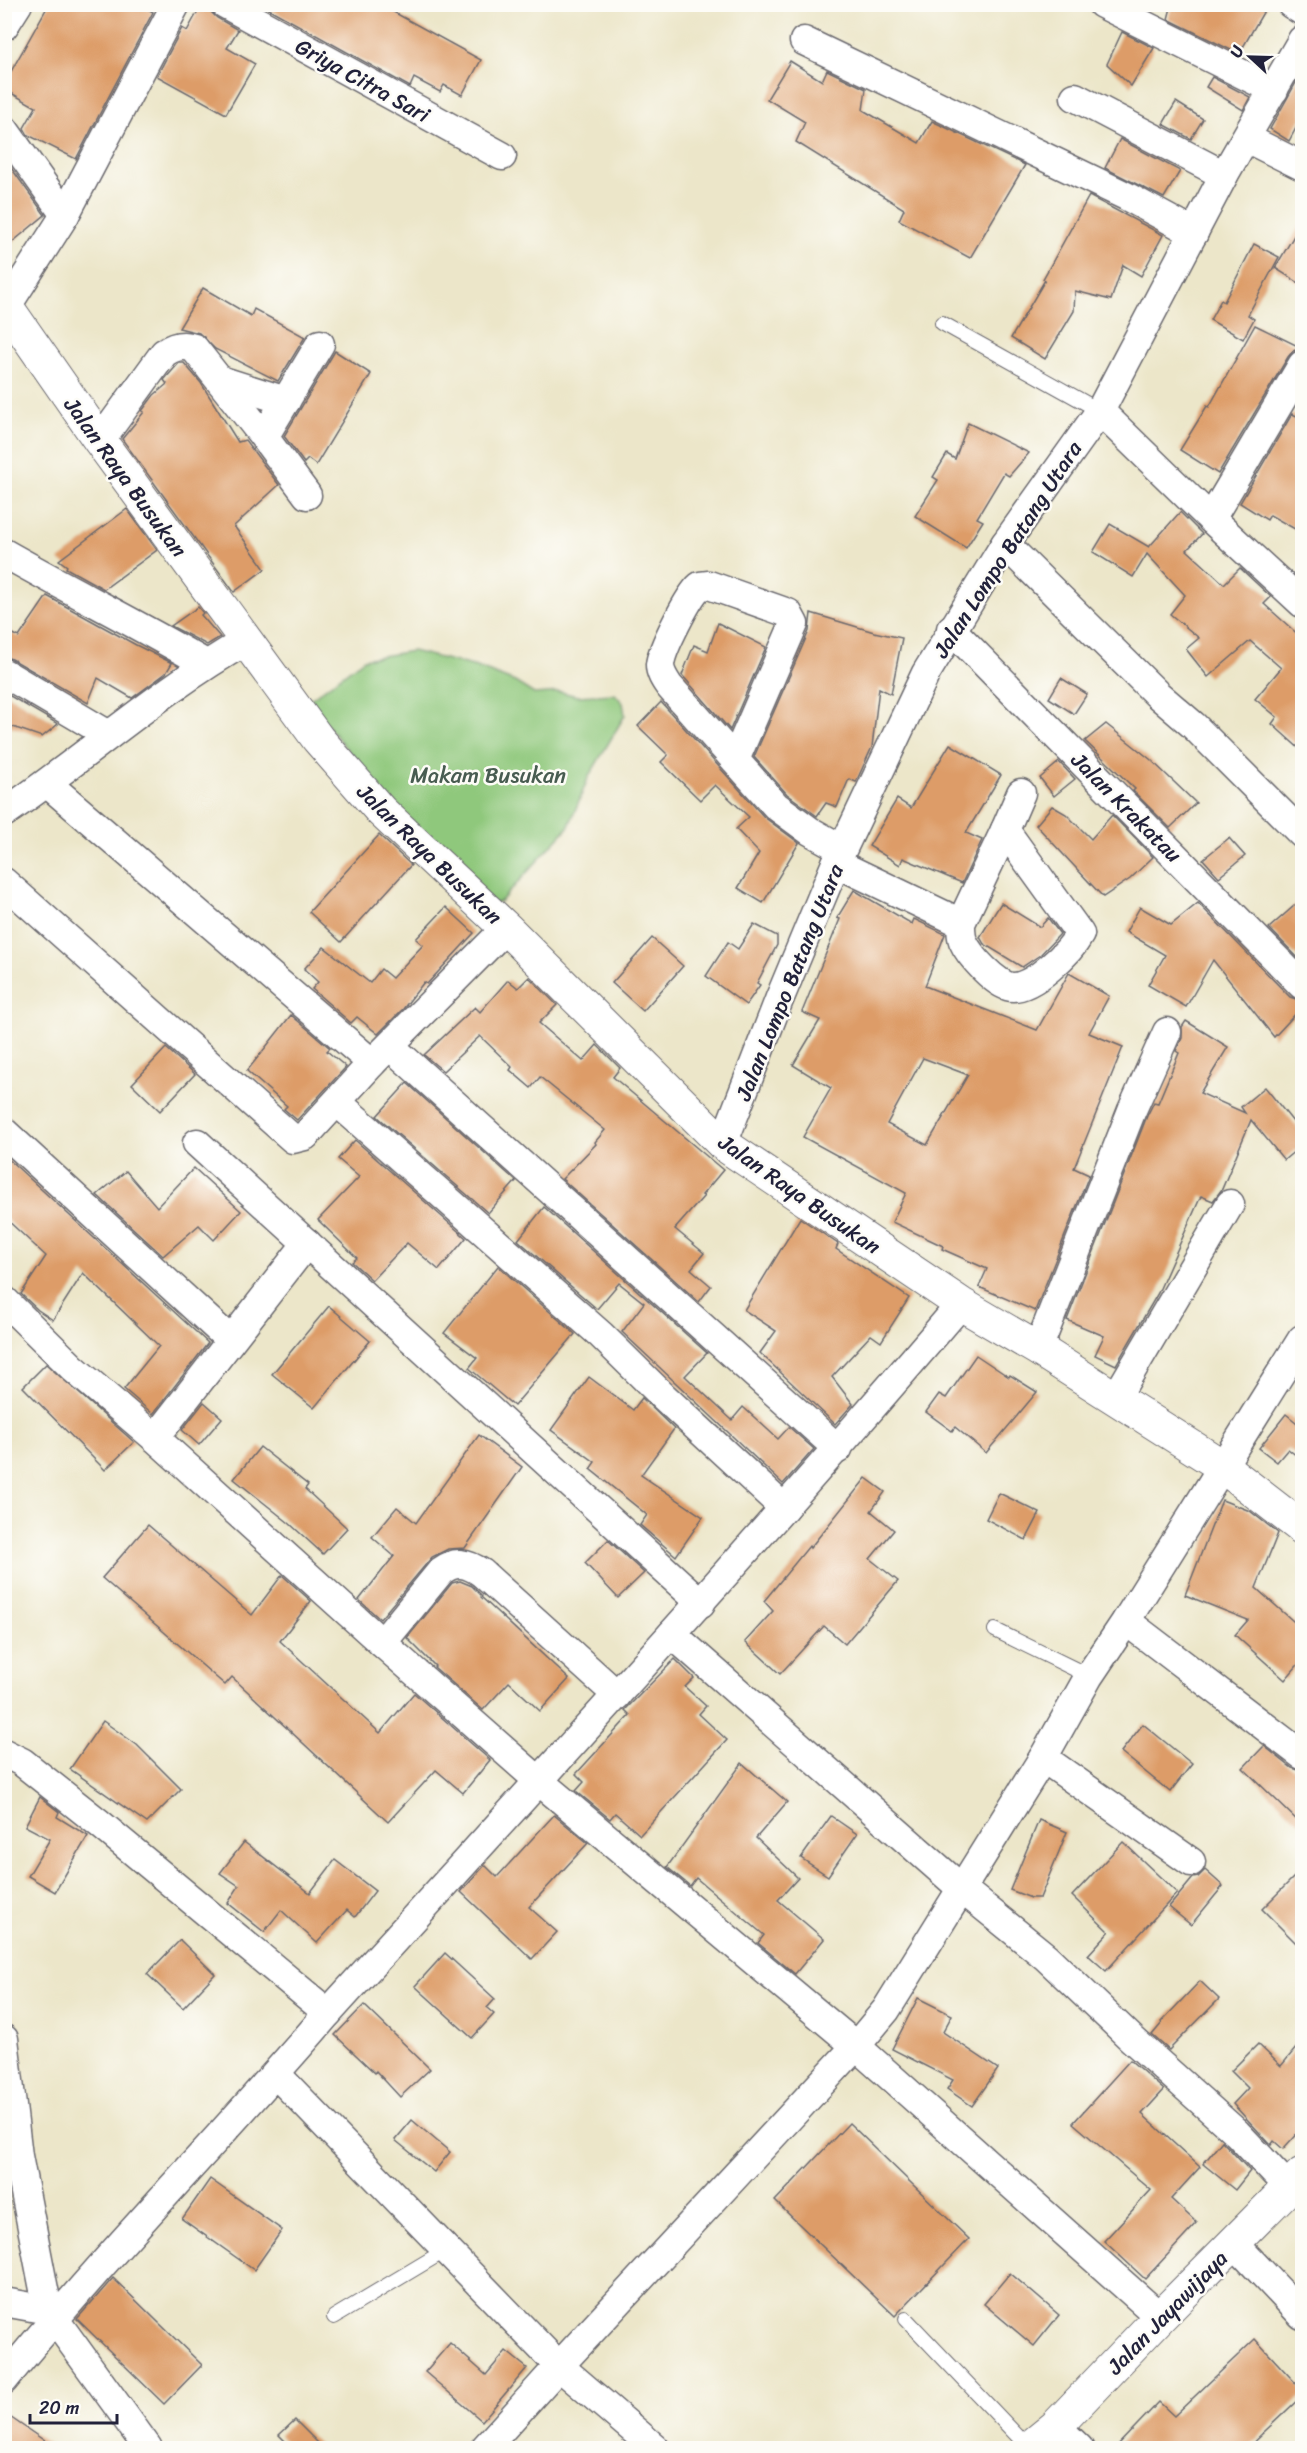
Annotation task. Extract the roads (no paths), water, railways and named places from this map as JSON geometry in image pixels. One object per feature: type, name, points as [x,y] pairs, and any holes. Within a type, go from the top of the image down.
[{"type":"street","points":[[4,26],[18,4]]},
{"type":"street","points":[[6,305],[65,215],[176,4]]},
{"type":"street","name":"Griya Citra Sari","points":[[225,4],[502,156]]},
{"type":"street","points":[[1102,4],[1274,90]]},
{"type":"street","points":[[1291,4],[1302,11]]},
{"type":"street","name":"Jalan Lompo Batang Utara","points":[[723,1144],[779,1000],[839,856],[926,672],[1005,544],[1100,411],[1224,176],[1302,40]]},
{"type":"street","points":[[804,41],[1126,196],[1194,233]]},
{"type":"street","points":[[1076,97],[1224,176]]},
{"type":"street","points":[[4,129],[65,215]]},
{"type":"street","points":[[1246,138],[1302,166]]},
{"type":"street","name":"Jalan Raya Busukan","points":[[6,305],[100,441],[318,739],[381,811],[506,928],[723,1144],[961,1304],[1038,1349],[1221,1466],[1302,1528]]},
{"type":"street","points":[[264,437],[320,344]]},
{"type":"street","points":[[100,441],[164,353],[186,345],[194,348],[308,495]]},
{"type":"street","points":[[1211,519],[1302,365]]},
{"type":"street","points":[[220,380],[286,401]]},
{"type":"street","points":[[1100,411],[1211,519],[1301,597]]},
{"type":"street","points":[[1005,544],[1302,834]]},
{"type":"street","points":[[4,553],[125,617],[206,664]]},
{"type":"street","points":[[735,760],[794,624],[788,613],[709,585],[700,586],[687,602],[660,666],[662,677],[669,686],[776,806],[839,856],[961,923]]},
{"type":"street","name":"Jalan Krakatau","points":[[951,629],[1302,985]]},
{"type":"street","points":[[4,813],[48,784],[109,735],[206,664],[246,641]]},
{"type":"street","points":[[4,673],[109,735]]},
{"type":"street","points":[[48,784],[381,1054],[838,1449]]},
{"type":"street","points":[[1005,830],[1080,934],[1053,965],[1038,976],[1013,987],[1002,985],[978,962],[963,940],[961,923],[1021,793]]},
{"type":"street","points":[[4,882],[293,1139],[305,1136],[381,1054],[506,928]]},
{"type":"street","points":[[1038,1349],[1132,1110],[1167,1032]]},
{"type":"street","points":[[337,1102],[601,1335],[784,1508]]},
{"type":"street","points":[[4,1132],[230,1340]]},
{"type":"street","points":[[197,1143],[701,1603]]},
{"type":"street","points":[[1115,1399],[1230,1204]]},
{"type":"street","points":[[155,1438],[307,1243]]},
{"type":"street","points":[[4,1300],[73,1368],[155,1438],[382,1643],[539,1780],[856,2046],[1160,2317]]},
{"type":"street","points":[[4,2380],[51,2315],[276,2074],[328,2013],[701,1603],[838,1449],[961,1304]]},
{"type":"street","points":[[485,2448],[856,2046],[886,2010],[1043,1758],[1089,1676],[1126,1621],[1302,1339]]},
{"type":"street","points":[[382,1643],[441,1571],[449,1565],[460,1563],[470,1565],[482,1573],[617,1695]]},
{"type":"street","points":[[1126,1621],[1302,1755]]},
{"type":"street","points":[[672,1634],[962,1889],[1046,1958],[1237,2133],[1295,2180]]},
{"type":"street","points":[[4,1753],[22,1762],[99,1823],[328,2013]]},
{"type":"street","points":[[1043,1758],[1191,1862]]},
{"type":"street","points":[[4,2038],[18,2156],[51,2315],[148,2448]]},
{"type":"street","points":[[276,2074],[559,2366],[655,2448]]},
{"type":"street","name":"Jalan Jayawijaya","points":[[1030,2448],[1056,2426],[1295,2180]]},
{"type":"street","points":[[1234,2243],[1302,2315]]},
{"type":"street","points":[[4,2302],[51,2315]]},
{"type":"street","points":[[1056,2426],[1079,2448]]},
{"type":"lane","points":[[942,323],[1100,411]]},
{"type":"lane","points":[[995,1630],[1089,1676]]},
{"type":"lane","points":[[334,2318],[446,2250]]},
{"type":"lane","points":[[906,2319],[1030,2448]]},
{"type":"park label","name":"Makam Busukan","points":[[488,775]]}]
